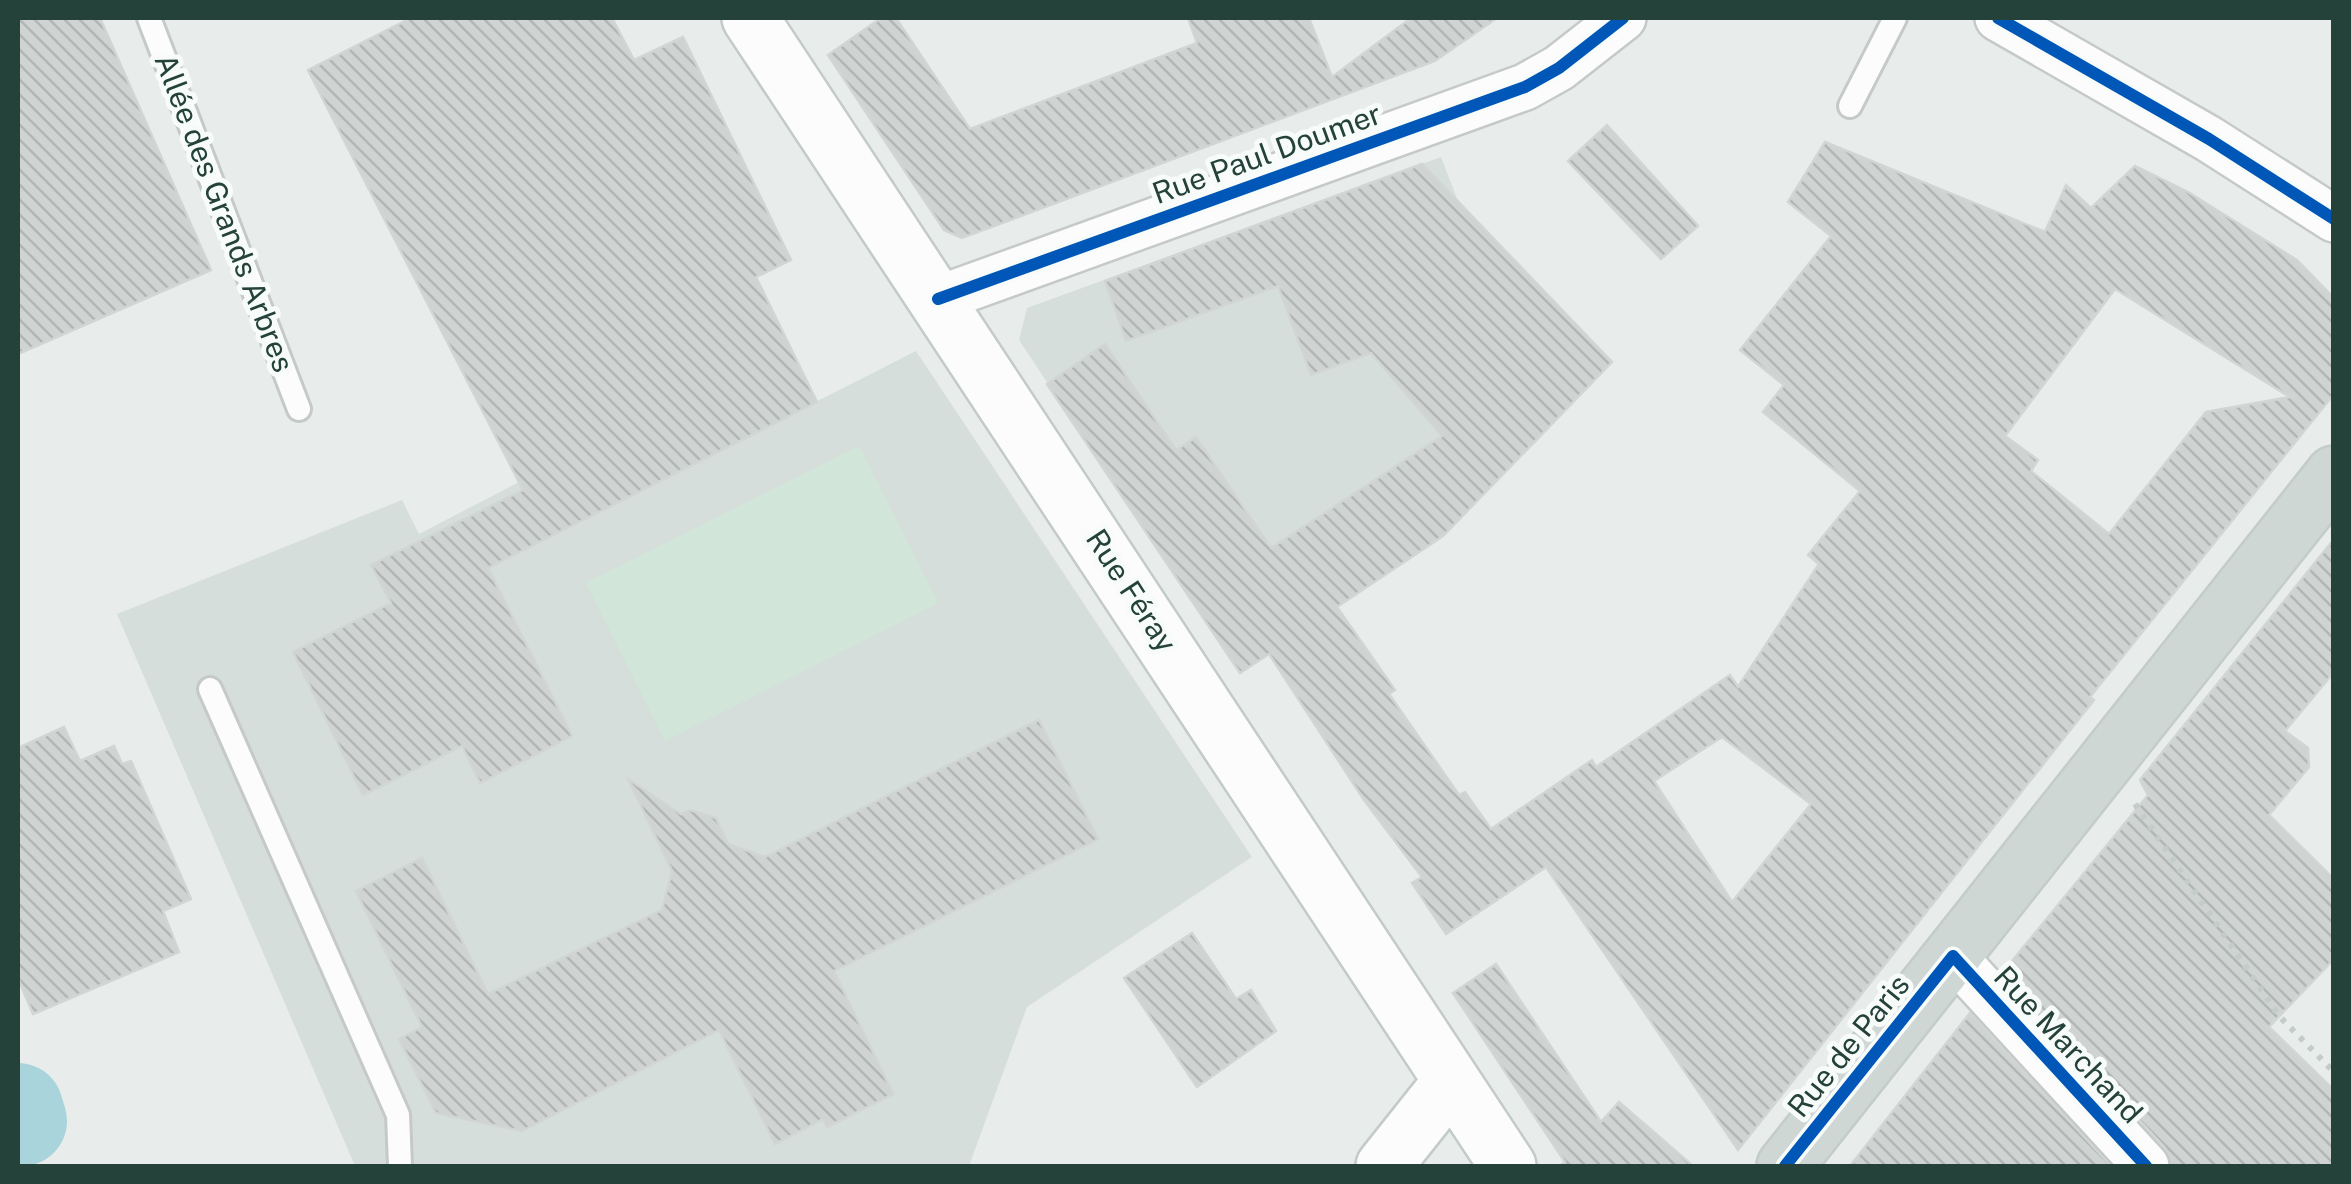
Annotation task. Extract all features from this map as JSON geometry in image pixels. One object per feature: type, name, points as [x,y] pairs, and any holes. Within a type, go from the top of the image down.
[{"type":"main road","name":"Rue Féray","points":[[750,18],[1508,1166]]},
{"type":"main road","name":"Rue de Paris","points":[[1785,1166],[2334,474]]},
{"type":"main road","points":[[1384,1166],[1450,1083]]},
{"type":"street","points":[[1998,18],[2209,140],[2334,219]]},
{"type":"street","name":"Rue Paul Doumer","points":[[938,298],[1526,87],[1613,26]]},
{"type":"street","name":"Rue Marchand","points":[[1953,956],[2146,1166]]},
{"type":"lane","name":"Allée des Grands Arbres","points":[[149,18],[300,410]]},
{"type":"lane","points":[[1850,106],[1895,18]]},
{"type":"lane","points":[[210,689],[398,1115],[400,1166]]},
{"type":"path","points":[[2102,766],[2163,842],[2278,1016],[2334,1072]]},
{"type":"shaded area","points":[[1441,157],[1458,201],[1612,362],[1444,535],[1240,673],[1019,340],[1027,308]]},
{"type":"shaded area","points":[[916,351],[1252,857],[1027,1007],[969,1166],[355,1166],[117,614],[402,500],[419,534],[519,482],[548,538]]},
{"type":"green space","points":[[859,446],[938,603],[665,741],[586,583]]},
{"type":"building","points":[[18,18],[100,18],[211,270],[18,354]]},
{"type":"building","points":[[411,18],[612,18],[634,60],[683,37],[791,260],[756,277],[817,402],[488,568],[572,736],[480,783],[462,746],[363,795],[293,652],[391,603],[371,565],[523,490],[308,70]]},
{"type":"building","points":[[881,18],[896,18],[970,129],[1197,43],[1188,18],[1309,18],[1332,77],[1411,18],[1497,18],[1435,61],[962,238],[944,230],[828,55]]},
{"type":"building","points":[[1607,125],[1698,226],[1661,259],[1568,161]]},
{"type":"building","points":[[1825,142],[2045,232],[2066,185],[2091,208],[2135,166],[2188,192],[2297,260],[2334,298],[2334,394],[2090,697],[2094,700],[1738,1150],[1546,867],[1446,934],[1412,883],[1422,877],[1364,800],[1269,654],[1240,673],[1047,384],[1105,344],[1176,450],[1196,437],[1271,548],[1442,436],[1371,353],[1311,375],[1278,286],[1126,341],[1105,281],[1422,164],[1612,362],[1443,536],[1337,607],[1395,690],[1389,694],[1459,795],[1465,792],[1491,829],[1592,760],[1596,767],[1730,675],[1738,687],[1819,564],[1808,555],[1860,491],[1763,412],[1784,385],[1740,350],[1831,236],[1788,202]],"holes":[[[2115,289],[2290,397],[2206,412],[2109,534],[2031,471],[2038,460],[2005,436]],[[1722,737],[1811,804],[1732,902],[1654,781]]]},
{"type":"building","points":[[2334,539],[2334,672],[2285,731],[2308,748],[2309,767],[2269,815],[2334,879],[2334,959],[2269,1027],[2334,1090],[2334,1166],[2171,1166],[2165,1148],[2003,972],[2148,795],[2140,780]]},
{"type":"building","points":[[1039,720],[1098,839],[834,971],[893,1094],[827,1127],[823,1119],[775,1144],[719,1030],[522,1131],[436,1113],[399,1039],[422,1027],[356,891],[422,858],[488,994],[662,910],[672,871],[628,779],[681,814],[690,810],[716,818],[728,844],[765,857]]},
{"type":"building","points":[[64,727],[80,761],[114,746],[122,764],[131,761],[191,899],[163,911],[179,952],[33,1014],[18,978],[18,748]]},
{"type":"building","points":[[1192,933],[1236,999],[1251,990],[1276,1031],[1197,1087],[1124,978]]},
{"type":"building","points":[[1496,964],[1601,1122],[1619,1102],[1693,1166],[1560,1166],[1565,1162],[1453,993]]},
{"type":"building","points":[[1970,1013],[2111,1166],[1850,1166]]},
{"type":"waterway","points":[[18,1108],[22,1121]]},
{"type":"cycle path","points":[[938,299],[1525,87],[1559,68],[1623,18]]},
{"type":"cycle path","points":[[1998,18],[2209,139],[2334,219]]},
{"type":"cycle path","points":[[1785,1166],[1953,956],[2146,1166]]}]
